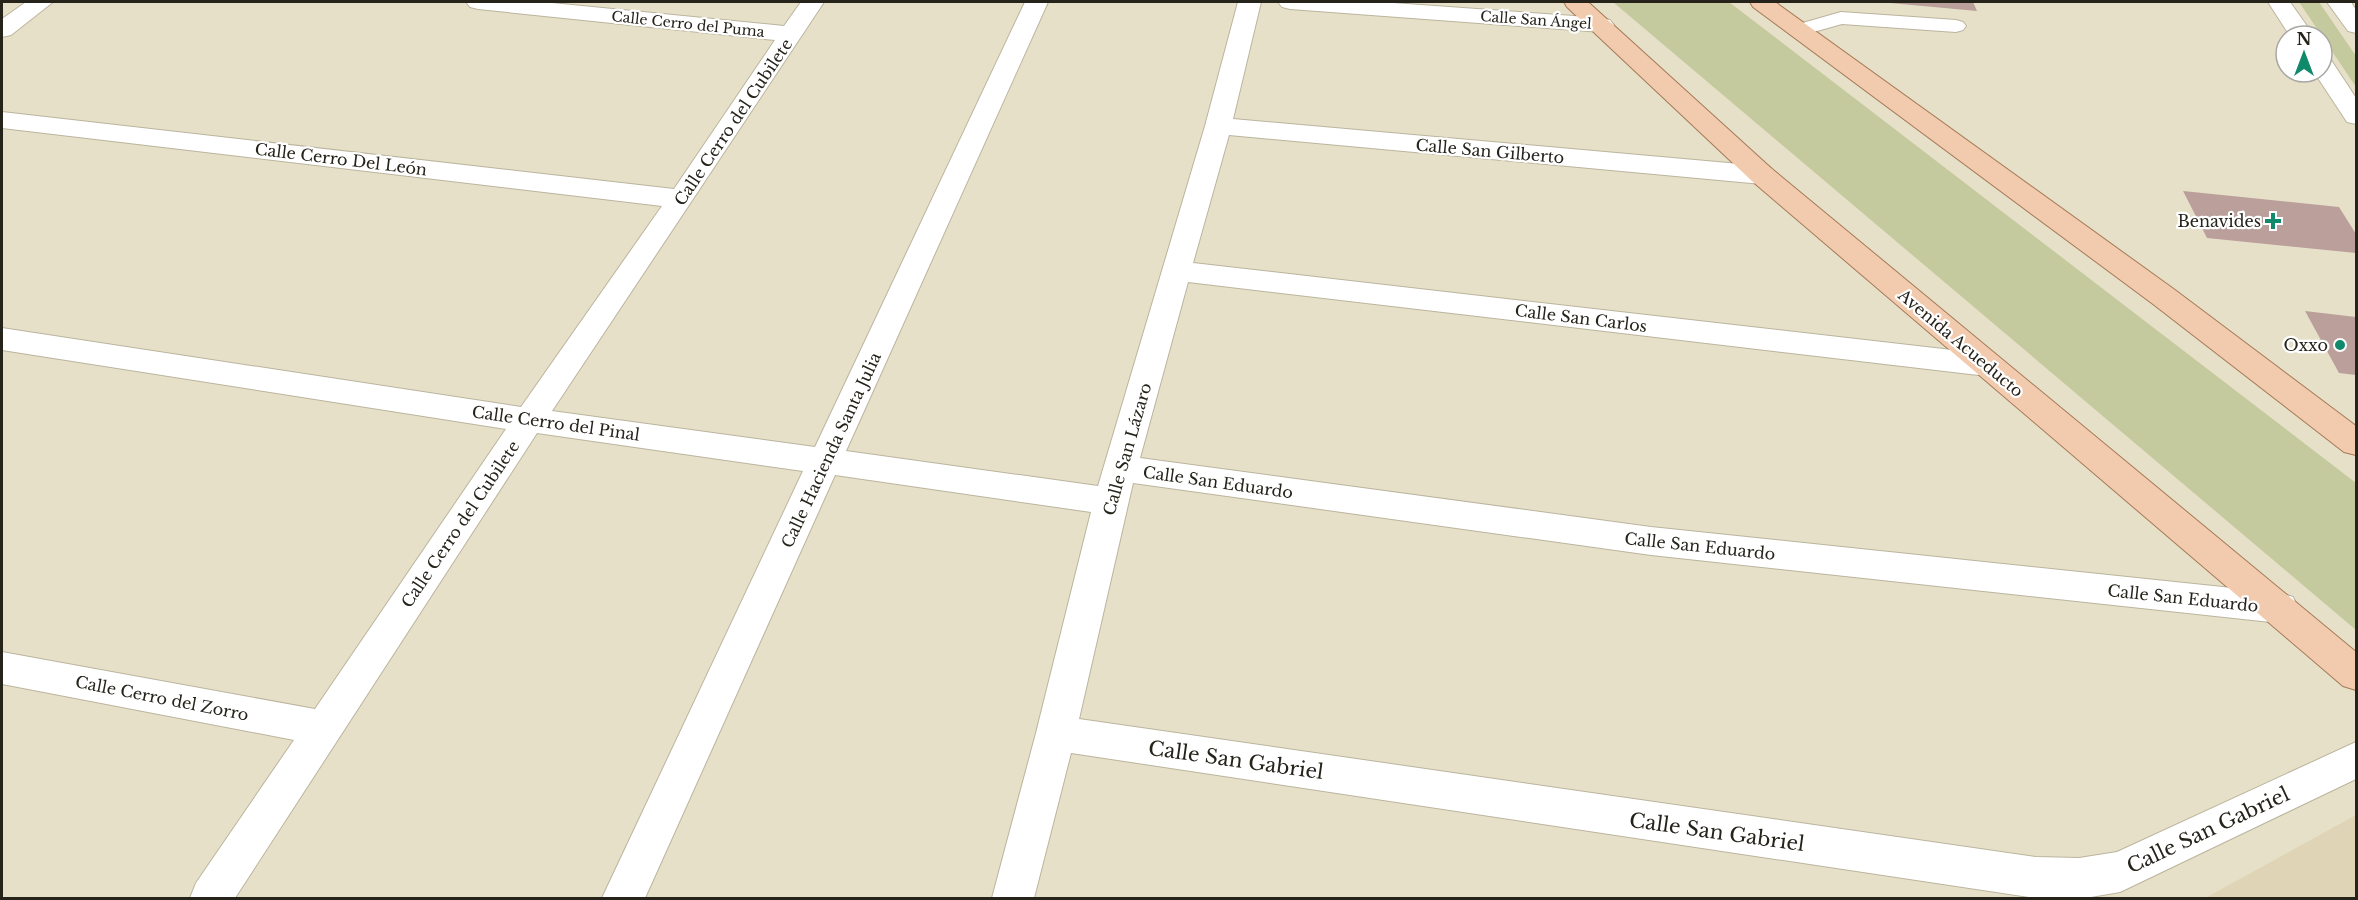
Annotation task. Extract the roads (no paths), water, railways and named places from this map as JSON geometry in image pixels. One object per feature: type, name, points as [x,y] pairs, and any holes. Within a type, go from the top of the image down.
[{"type":"main road","name":"Avenida Acueducto","points":[[1575,2],[1761,175],[2356,674]]},
{"type":"main road","points":[[1761,2],[2164,297],[2356,443]]},
{"type":"street","points":[[2,30],[41,2]]},
{"type":"street","name":"Calle Cerro del Puma","points":[[478,2],[791,34]]},
{"type":"street","name":"Calle Cerro del Cubilete","points":[[211,898],[529,420],[681,199],[812,2]]},
{"type":"street","name":"Calle Hacienda Santa Julia","points":[[623,898],[1037,2]]},
{"type":"street","name":"Calle San Lázaro","points":[[1013,898],[1117,485],[1218,126],[1250,2]]},
{"type":"street","name":"Calle San Ángel","points":[[1290,2],[1602,26]]},
{"type":"street","points":[[2279,2],[2294,24]]},
{"type":"street","points":[[2339,2],[2356,26]]},
{"type":"street","points":[[2334,83],[2356,116]]},
{"type":"street","name":"Calle Cerro Del León","points":[[2,120],[681,199]]},
{"type":"street","name":"Calle San Gilberto","points":[[1218,126],[1761,175]]},
{"type":"street","name":"Calle San Carlos","points":[[1176,271],[1987,364]]},
{"type":"street","name":"Calle Cerro del Pinal","points":[[2,339],[529,420],[826,461],[1117,485]]},
{"type":"street","name":"Calle San Eduardo","points":[[1117,485],[2280,608]]},
{"type":"street","name":"Calle Cerro del Zorro","points":[[2,668],[323,728]]},
{"type":"street","name":"Calle San Gabriel","points":[[1056,734],[1992,885],[2036,878],[2079,879],[2120,872],[2356,760]]},
{"type":"lane","points":[[1799,30],[1841,18],[1956,26]]},
{"type":"place","name":"Benavides","points":[[2273,221]]},
{"type":"place","name":"Oxxo","points":[[2340,345]]}]
